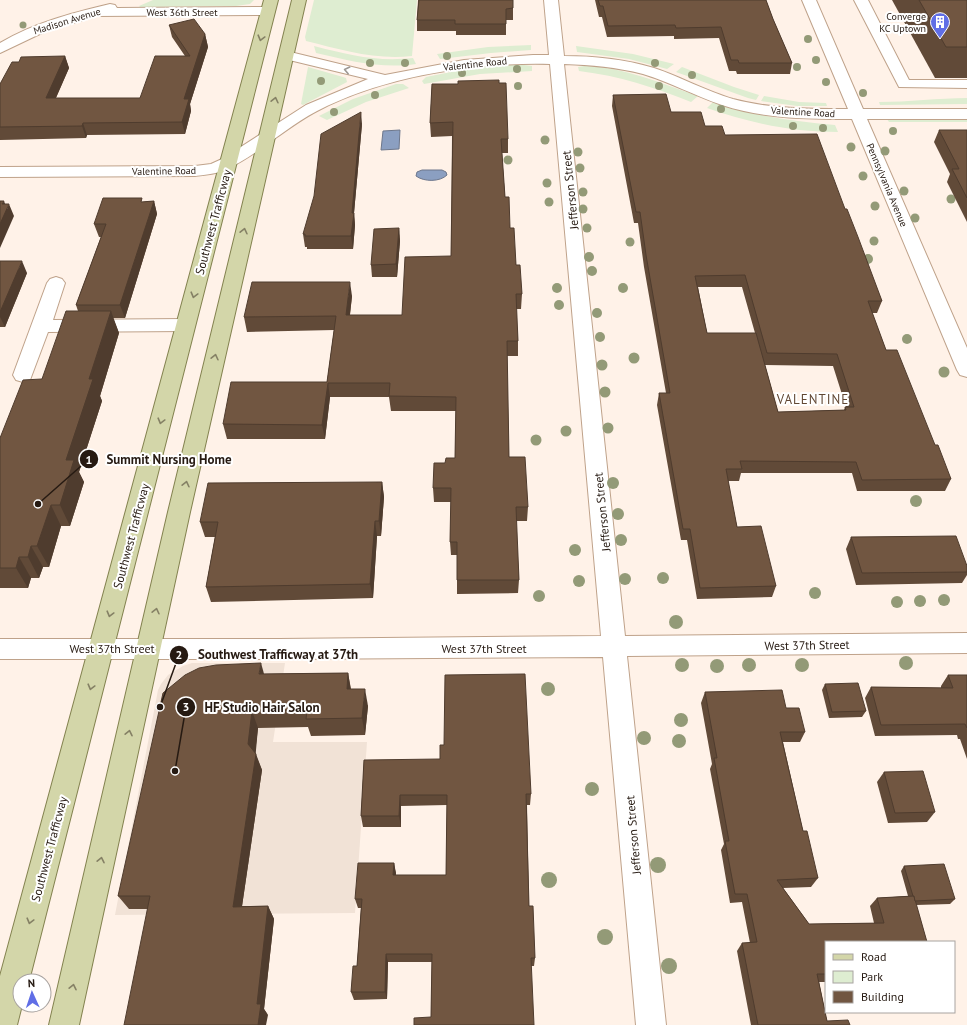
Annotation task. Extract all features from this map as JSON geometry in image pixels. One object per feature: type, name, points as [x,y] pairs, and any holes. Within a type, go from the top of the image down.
[{"type":"main road","points":[[64,1025],[147,649],[299,0]]},
{"type":"main road","name":"Southwest Trafficway","points":[[2,1025],[270,6]]},
{"type":"street","name":"Madison Avenue","points":[[0,49],[26,33],[49,24],[138,0]]},
{"type":"street","name":"Jefferson Street","points":[[551,0],[651,1025]]},
{"type":"street","name":"Pennsylvania Avenue","points":[[809,0],[967,370]]},
{"type":"street","points":[[861,0],[904,84],[967,84]]},
{"type":"street","name":"West 36th Street","points":[[97,12],[270,6]]},
{"type":"street","points":[[286,55],[385,79]]},
{"type":"street","name":"Valentine Road","points":[[0,172],[195,171],[215,168],[228,162],[311,108],[362,86],[385,79],[464,64],[533,59],[602,62],[648,71],[728,102],[759,109],[794,113],[967,114]]},
{"type":"street","points":[[23,375],[56,283]]},
{"type":"street","points":[[41,326],[186,325]]},
{"type":"street","name":"West 37th Street","points":[[0,649],[279,650],[967,643]]},
{"type":"shaded area","points":[[192,663],[285,663],[273,742],[367,742],[355,913],[115,915],[158,690],[168,675],[183,666]]},
{"type":"green space","points":[[153,0],[254,0],[250,4],[236,6],[139,6]]},
{"type":"green space","points":[[314,0],[417,0],[412,56],[385,57],[346,51],[306,41],[305,37]]},
{"type":"green space","points":[[531,45],[531,50],[440,59],[437,54],[488,47]]},
{"type":"green space","points":[[314,46],[363,57],[387,59],[413,58],[416,64],[391,66],[354,61],[316,53]]},
{"type":"green space","points":[[576,46],[633,54],[674,64],[667,69],[629,59],[577,52]]},
{"type":"green space","points":[[516,64],[532,66],[532,71],[480,74],[424,84],[422,81],[426,77],[466,69]]},
{"type":"green space","points":[[584,66],[613,69],[656,81],[698,96],[691,102],[636,83],[579,71],[578,67]]},
{"type":"green space","points":[[308,67],[346,78],[347,82],[303,105],[301,104]]},
{"type":"green space","points":[[682,67],[759,95],[756,100],[748,98],[676,72]]},
{"type":"green space","points":[[396,84],[403,84],[409,88],[366,102],[327,120],[319,116],[353,99]]},
{"type":"green space","points":[[764,96],[799,102],[826,103],[827,106],[797,106],[761,101]]},
{"type":"green space","points":[[967,98],[967,104],[880,105],[879,102],[945,99]]},
{"type":"green space","points":[[713,102],[743,111],[773,117],[835,125],[838,132],[821,132],[771,126],[707,108]]},
{"type":"green space","points":[[887,119],[967,119],[967,122],[889,122]]},
{"type":"water","points":[[400,130],[399,149],[381,150],[383,131]]},
{"type":"water","points":[[422,170],[442,170],[446,172],[447,175],[436,180],[427,180],[416,176],[417,172]]},
{"type":"building","points":[[419,0],[513,0],[513,8],[506,9],[506,24],[455,24],[455,20],[417,20]]},
{"type":"building","points":[[598,0],[766,0],[792,63],[739,63],[738,60],[731,60],[721,27],[676,28],[675,25],[608,26],[603,6],[600,6]]},
{"type":"building","points":[[919,0],[967,0],[967,47],[946,47]]},
{"type":"building","points":[[194,19],[205,34],[184,99],[189,99],[182,122],[83,123],[82,126],[0,127],[0,84],[12,62],[19,62],[21,57],[65,56],[46,98],[140,98],[155,56],[190,56],[169,25]]},
{"type":"building","points":[[499,80],[499,83],[506,83],[508,139],[501,139],[505,197],[509,197],[510,228],[514,228],[516,265],[520,265],[522,294],[516,294],[518,341],[507,341],[509,457],[525,457],[528,507],[516,507],[519,580],[457,580],[457,542],[450,542],[451,488],[433,488],[434,463],[445,463],[446,458],[455,458],[456,397],[389,396],[390,383],[328,383],[322,425],[223,424],[231,382],[327,382],[336,316],[244,317],[252,282],[350,282],[346,315],[402,315],[405,257],[451,256],[453,122],[430,123],[432,84],[458,84],[458,81]]},
{"type":"building","points":[[666,94],[671,112],[701,112],[705,126],[722,126],[725,135],[817,134],[882,301],[868,301],[886,350],[897,350],[935,445],[938,445],[951,479],[862,480],[856,462],[740,461],[742,469],[726,469],[737,527],[761,526],[776,586],[700,588],[690,529],[683,529],[659,393],[670,393],[640,212],[636,212],[613,95]],"holes":[[[745,275],[767,353],[837,354],[854,407],[845,407],[846,410],[778,412],[756,333],[707,333],[695,276]]]},
{"type":"building","points":[[361,112],[351,236],[305,236],[305,234],[303,234],[314,196],[321,134]]},
{"type":"building","points":[[939,130],[967,130],[967,198],[952,169],[959,169]]},
{"type":"building","points":[[103,198],[142,198],[141,202],[154,201],[120,305],[76,305],[106,224],[94,224]]},
{"type":"building","points":[[0,201],[4,201],[2,204],[9,204],[0,224]]},
{"type":"building","points":[[399,228],[396,264],[371,265],[374,229]]},
{"type":"building","points":[[0,261],[22,261],[0,312]]},
{"type":"building","points":[[66,311],[111,311],[89,379],[93,379],[66,460],[74,460],[60,505],[51,505],[37,546],[31,546],[28,557],[19,557],[16,568],[0,568],[0,438],[23,380],[42,379]]},
{"type":"building","points":[[382,482],[379,521],[375,521],[370,584],[206,587],[218,522],[200,522],[208,483]]},
{"type":"building","points":[[956,536],[967,566],[967,572],[862,573],[851,537]]},
{"type":"building","points":[[261,663],[259,674],[348,673],[347,689],[365,689],[362,718],[306,719],[307,710],[252,711],[248,744],[256,754],[233,907],[268,906],[257,1004],[261,1004],[258,1025],[124,1025],[150,896],[118,896],[163,693],[185,675],[199,668],[216,665]]},
{"type":"building","points":[[525,674],[531,794],[526,794],[529,906],[533,906],[535,958],[531,958],[534,1025],[414,1025],[414,1018],[431,1017],[432,954],[386,954],[385,992],[351,992],[353,966],[357,966],[362,899],[355,899],[358,863],[394,863],[393,875],[446,875],[447,795],[400,795],[399,816],[361,816],[364,760],[440,759],[440,745],[444,745],[445,675]]},
{"type":"building","points":[[948,675],[967,675],[967,728],[965,724],[881,725],[871,687],[953,688]]},
{"type":"building","points":[[858,683],[866,711],[832,712],[825,684]]},
{"type":"building","points":[[782,690],[786,708],[799,708],[805,732],[780,732],[803,831],[807,831],[818,878],[777,880],[809,924],[884,923],[877,898],[914,896],[927,941],[825,941],[825,974],[817,974],[827,1021],[848,1020],[850,1025],[758,1025],[742,943],[757,942],[747,894],[735,894],[725,841],[729,841],[714,758],[717,758],[705,692]]},
{"type":"building","points":[[923,771],[935,812],[895,813],[884,772]]},
{"type":"building","points":[[944,864],[955,899],[915,901],[904,866]]},
{"type":"place","name":"Converge KC Uptown","points":[[940,39]]},
{"type":"place","name":"Summit Nursing Home","points":[[38,504]]},
{"type":"place","name":"Southwest Trafficway at 37th","points":[[160,707]]},
{"type":"place","name":"HF Studio Hair Salon","points":[[175,771]]},
{"type":"district","name":"VALENTINE","points":[[813,399]]}]
